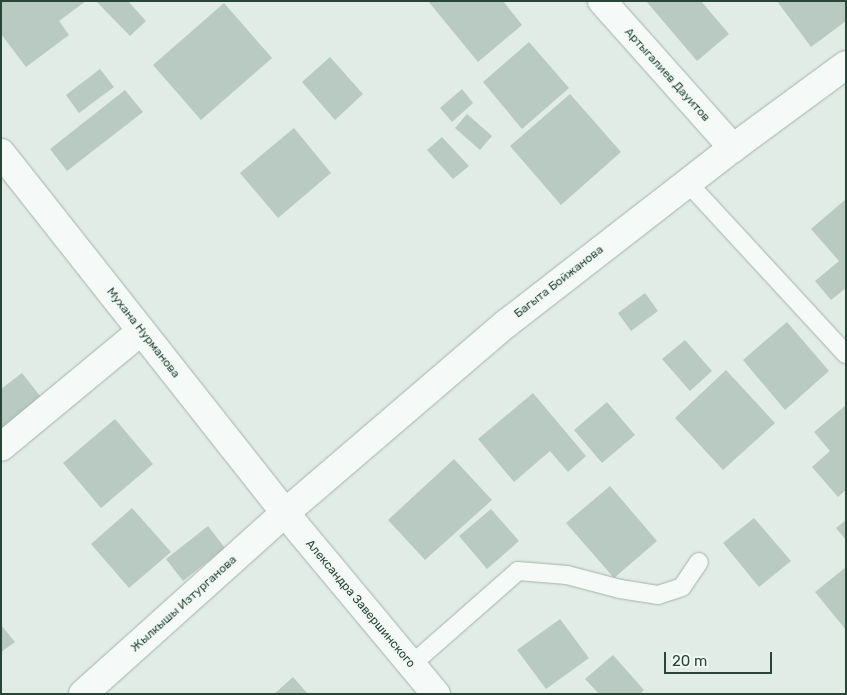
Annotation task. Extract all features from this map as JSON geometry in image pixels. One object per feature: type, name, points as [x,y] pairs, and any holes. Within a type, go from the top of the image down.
[{"type":"street","name":"Артыгалиев Дауитов","points":[[602,1],[733,148]]},
{"type":"street","name":"Багыта Бойжанова","points":[[285,513],[507,323],[733,148],[846,65]]},
{"type":"street","name":"Мухана Нурманова","points":[[1,153],[285,513]]},
{"type":"street","points":[[1,447],[141,331]]},
{"type":"street","name":"Александра Завершинского","points":[[285,513],[436,694]]},
{"type":"street","name":"Жылкышы Изтурганова","points":[[83,694],[285,513]]},
{"type":"lane","points":[[688,183],[846,354]]},
{"type":"lane","points":[[412,665],[518,571],[568,575],[620,589],[658,595],[682,587],[700,562]]},
{"type":"building","points":[[1,1],[86,1],[59,21],[69,35],[26,67],[1,34]]},
{"type":"building","points":[[96,1],[128,1],[146,21],[130,36]]},
{"type":"building","points":[[428,1],[503,1],[522,25],[478,62]]},
{"type":"building","points":[[646,1],[701,1],[729,34],[697,61]]},
{"type":"building","points":[[777,1],[846,1],[846,21],[811,47]]},
{"type":"building","points":[[224,3],[272,58],[201,120],[153,65]]},
{"type":"building","points":[[529,42],[569,88],[522,129],[483,82]]},
{"type":"building","points":[[330,57],[363,94],[335,120],[302,82]]},
{"type":"building","points":[[100,69],[114,87],[79,113],[66,95]]},
{"type":"building","points":[[462,89],[473,103],[452,122],[440,108]]},
{"type":"building","points":[[125,90],[143,112],[67,171],[50,149]]},
{"type":"building","points":[[570,94],[621,152],[561,205],[510,146]]},
{"type":"building","points":[[467,114],[492,136],[480,150],[455,128]]},
{"type":"building","points":[[294,128],[331,173],[278,218],[240,173]]},
{"type":"building","points":[[442,137],[469,166],[453,179],[427,150]]},
{"type":"building","points":[[846,199],[846,288],[831,300],[815,281],[839,261],[811,229]]},
{"type":"building","points":[[645,293],[658,311],[631,331],[618,313]]},
{"type":"building","points":[[787,322],[829,371],[785,410],[743,360]]},
{"type":"building","points":[[685,340],[712,371],[690,391],[662,359]]},
{"type":"building","points":[[726,370],[775,423],[723,470],[675,418]]},
{"type":"building","points":[[22,373],[44,401],[1,433],[1,389]]},
{"type":"building","points":[[533,393],[586,456],[568,472],[550,451],[514,482],[478,439]]},
{"type":"building","points":[[607,402],[635,435],[602,463],[574,430]]},
{"type":"building","points":[[846,405],[846,490],[838,497],[812,467],[830,451],[814,432]]},
{"type":"building","points":[[115,419],[153,464],[101,508],[63,463]]},
{"type":"building","points":[[454,459],[492,500],[425,560],[388,520]]},
{"type":"building","points":[[610,486],[657,541],[614,578],[566,523]]},
{"type":"building","points":[[132,508],[171,552],[129,588],[91,544]]},
{"type":"building","points":[[491,509],[519,541],[487,569],[459,536]]},
{"type":"building","points":[[754,518],[791,561],[759,587],[723,543]]},
{"type":"building","points":[[846,520],[846,540],[836,528]]},
{"type":"building","points":[[208,526],[225,548],[183,581],[166,559]]},
{"type":"building","points":[[846,567],[846,630],[815,592]]},
{"type":"building","points":[[560,619],[589,658],[546,689],[517,650]]},
{"type":"building","points":[[1,625],[15,642],[1,652]]},
{"type":"building","points":[[613,655],[644,690],[640,694],[599,694],[585,679]]},
{"type":"building","points":[[293,677],[308,694],[274,694]]}]
